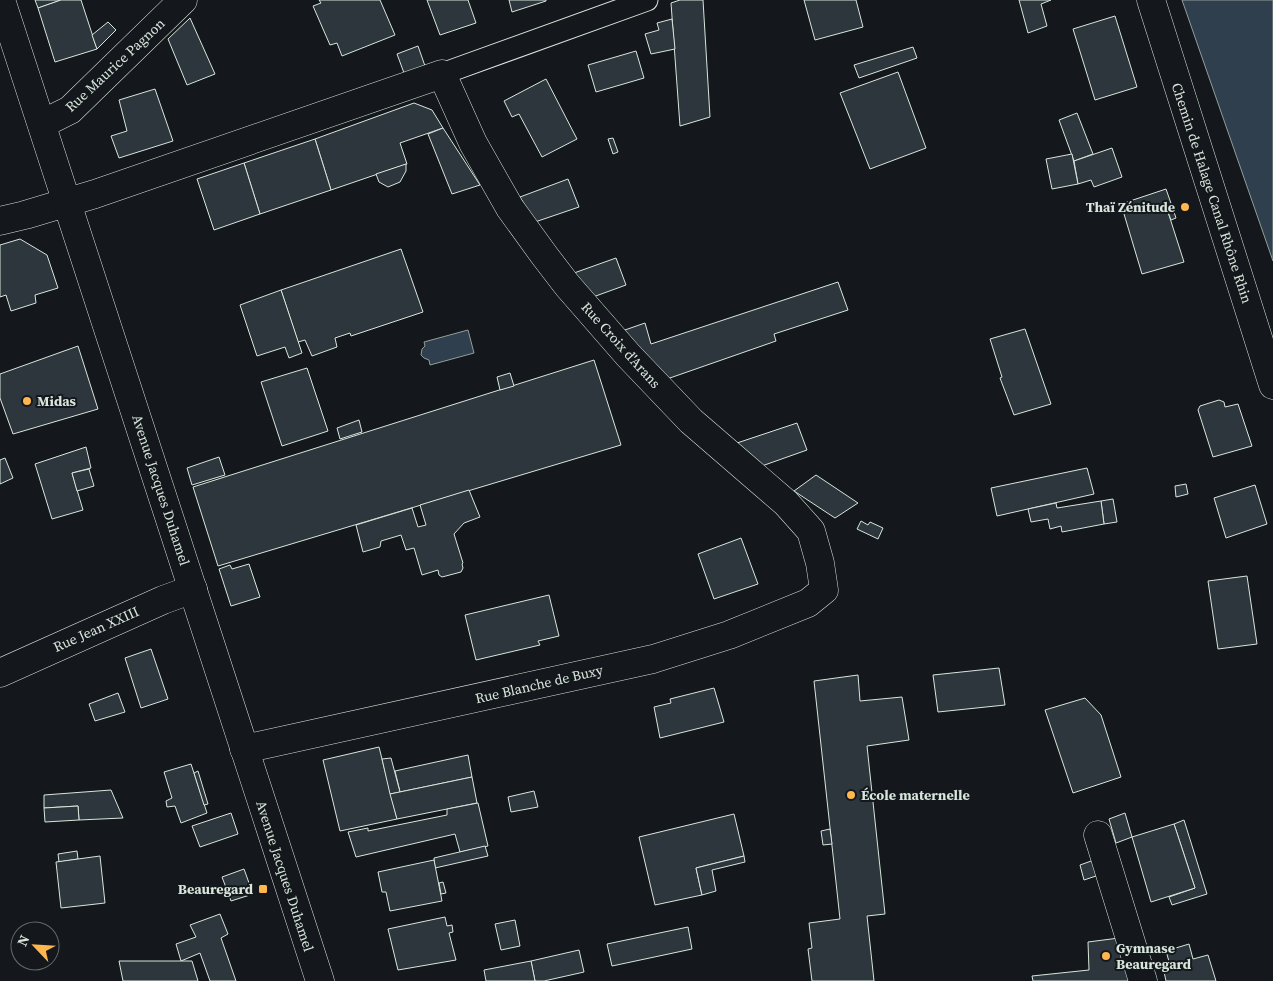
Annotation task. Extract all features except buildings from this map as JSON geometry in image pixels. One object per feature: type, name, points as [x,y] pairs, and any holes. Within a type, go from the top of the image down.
[{"type":"street","name":"Avenue Jacques Duhamel","points":[[1,0],[320,981]]},
{"type":"street","name":"Rue Maurice Pagnon","points":[[42,124],[70,110],[183,0]]},
{"type":"street","points":[[0,220],[66,203],[442,74],[647,0]]},
{"type":"street","name":"Chemin de Halage Canal Rhône Rhin","points":[[1151,0],[1273,385]]},
{"type":"street","name":"Rue Croix d'Arans","points":[[442,74],[473,143],[510,208],[544,255],[567,285],[628,355],[691,421],[786,503],[811,531],[820,563],[824,590]]},
{"type":"street","name":"Rue Jean XXIII","points":[[0,673],[163,600],[194,589]]},
{"type":"street","name":"Rue Blanche de Buxy","points":[[244,749],[325,733],[653,659],[729,635],[808,603],[824,590]]},
{"type":"street","points":[[1098,835],[1143,981]]},
{"type":"water","points":[[1182,0],[1273,0],[1273,261]]},
{"type":"water","points":[[468,330],[474,353],[430,365],[429,360],[421,355],[422,349],[425,346],[424,342]]},
{"type":"place","name":"Thaï Zénitude","points":[[1185,207]]},
{"type":"place","name":"Midas","points":[[27,401]]},
{"type":"place","name":"École maternelle","points":[[851,795]]},
{"type":"place","name":"Beauregard","points":[[263,889]]},
{"type":"place","name":"Gymnase Beauregard","points":[[1106,956]]}]
